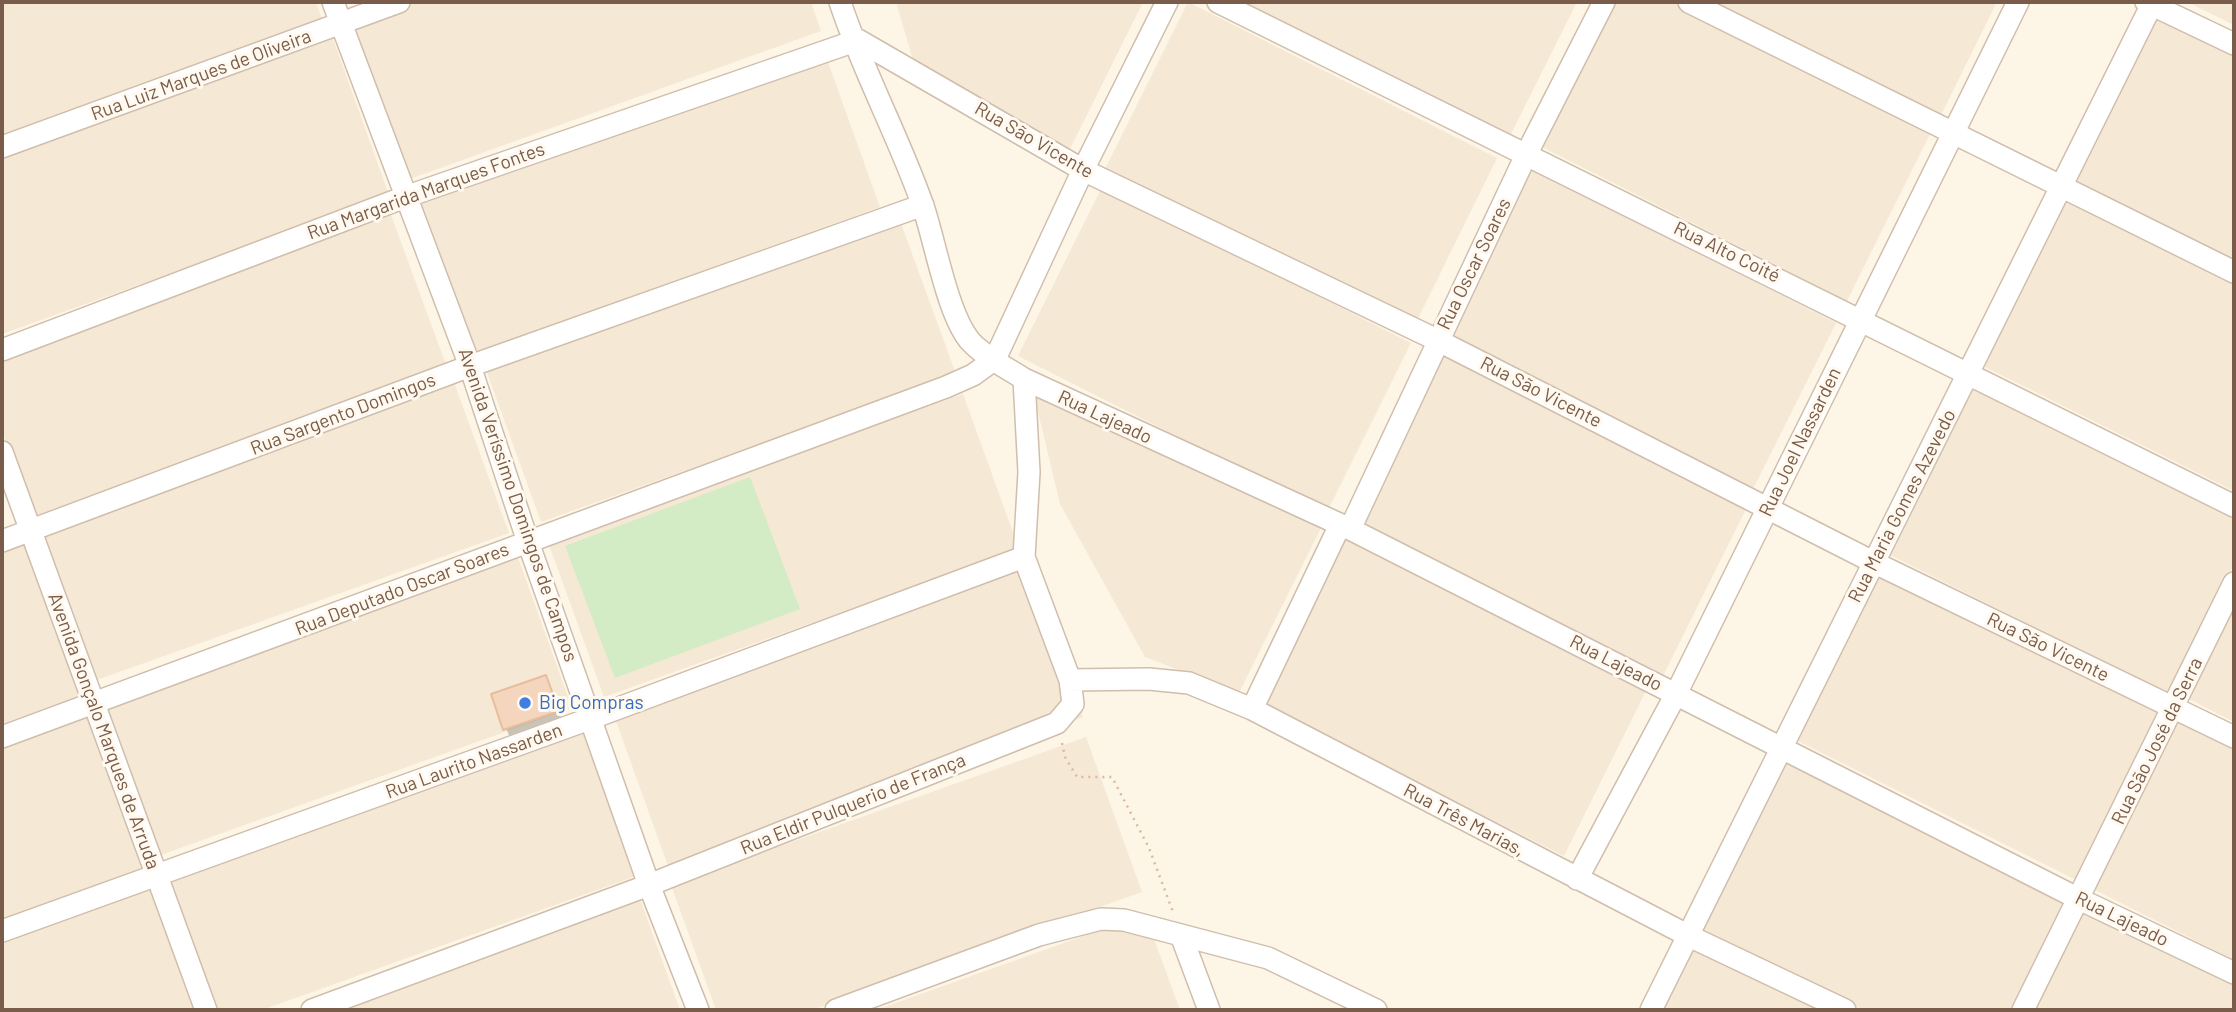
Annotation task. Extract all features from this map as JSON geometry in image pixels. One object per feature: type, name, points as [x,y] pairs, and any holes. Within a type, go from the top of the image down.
[{"type":"street","name":"Avenida Veríssimo Domingos de Campos","points":[[333,2],[470,366],[528,542],[649,885],[698,1010]]},
{"type":"street","name":"Rua Luiz Marques de Oliveira","points":[[2,147],[399,2]]},
{"type":"street","name":"Rua Lajeado","points":[[841,2],[853,40],[923,205],[959,324],[971,343],[1024,379],[1345,527],[2079,899],[2234,973]]},
{"type":"street","points":[[995,359],[1083,170],[1167,2]]},
{"type":"street","name":"Rua Alto Coité","points":[[1218,2],[1969,372],[2234,506]]},
{"type":"street","name":"Rua Oscar Soares","points":[[1251,709],[1345,527],[1527,153],[1604,2]]},
{"type":"street","points":[[1689,2],[2234,272]]},
{"type":"street","name":"Rua Joel Nassarden","points":[[1577,879],[1676,694],[2018,2]]},
{"type":"street","points":[[2150,3],[2234,44]]},
{"type":"street","name":"Rua Maria Gomes Azevedo","points":[[1651,1010],[1780,747],[1875,563],[2150,3]]},
{"type":"street","name":"Rua São Vicente","points":[[853,40],[867,44],[1083,170],[1437,340],[1875,563],[2234,737]]},
{"type":"street","name":"Rua Margarida Marques Fontes","points":[[2,350],[405,197],[853,40]]},
{"type":"street","name":"Rua Sargento Domingos","points":[[2,541],[470,366],[923,205]]},
{"type":"street","name":"Rua Deputado Oscar Soares","points":[[2,737],[946,387],[973,374],[995,359]]},
{"type":"street","points":[[1024,379],[1029,472],[1024,557],[1070,680],[1073,704],[1057,723]]},
{"type":"street","name":"Avenida Gonçalo Marques de Arruda","points":[[2,452],[206,1010]]},
{"type":"street","name":"Rua Laurito Nassarden","points":[[2,931],[592,718],[1024,557]]},
{"type":"street","name":"Rua São José da Serra","points":[[2023,1010],[2234,583]]},
{"type":"street","name":"Rua Três Marias,","points":[[1070,680],[1149,679],[1189,683],[1251,709],[1689,936],[1846,1010]]},
{"type":"street","name":"Rua Eldir Pulquerio de França","points":[[312,1010],[649,885],[1057,723]]},
{"type":"street","points":[[836,1010],[1039,935],[1101,919],[1124,920],[1268,958],[1376,1010]]},
{"type":"street","points":[[1181,934],[1209,1010]]},
{"type":"path","points":[[1057,723],[1065,757],[1077,777],[1112,777],[1149,848],[1181,934]]},
{"type":"shaded area","points":[[2,2],[316,2],[325,27],[2,142]]},
{"type":"shaded area","points":[[414,2],[811,2],[821,31],[407,180],[351,24]]},
{"type":"shaded area","points":[[896,2],[1143,2],[1069,151],[914,63]]},
{"type":"shaded area","points":[[1188,2],[1497,158],[1414,327],[1104,171]]},
{"type":"shaded area","points":[[1244,2],[1577,2],[1510,136]]},
{"type":"shaded area","points":[[1610,2],[1672,2],[1931,132],[1847,301],[1538,145]]},
{"type":"shaded area","points":[[1713,2],[1997,2],[1940,117]]},
{"type":"shaded area","points":[[2187,2],[2234,2],[2234,25]]},
{"type":"shaded area","points":[[2145,6],[2234,51],[2234,261],[2062,175]]},
{"type":"shaded area","points":[[333,39],[389,195],[2,334],[2,158]]},
{"type":"shaded area","points":[[824,51],[880,207],[466,355],[410,199]]},
{"type":"shaded area","points":[[1527,167],[1836,323],[1752,491],[1443,335]]},
{"type":"shaded area","points":[[1102,187],[1411,343],[1327,512],[1018,356]]},
{"type":"shaded area","points":[[2060,194],[2234,281],[2234,491],[1977,363]]},
{"type":"shaded area","points":[[391,215],[448,370],[33,518],[2,431],[2,354]]},
{"type":"shaded area","points":[[899,218],[956,374],[541,522],[485,367]]},
{"type":"shaded area","points":[[1438,351],[1747,507],[1663,676],[1354,520]]},
{"type":"shaded area","points":[[452,377],[509,533],[94,681],[38,525]]},
{"type":"shaded area","points":[[1963,382],[2234,517],[2234,564],[2170,695],[1880,550]]},
{"type":"shaded area","points":[[1033,391],[1323,524],[1239,693],[1145,657],[1060,504]]},
{"type":"shaded area","points":[[963,394],[1019,549],[604,697],[548,542]]},
{"type":"shaded area","points":[[1338,531],[1648,687],[1564,856],[1254,700]]},
{"type":"shaded area","points":[[36,536],[92,692],[2,724],[2,548]]},
{"type":"shaded area","points":[[516,552],[572,708],[158,856],[102,701]]},
{"type":"shaded area","points":[[1027,562],[1083,717],[668,866],[612,710]]},
{"type":"shaded area","points":[[1874,568],[2163,713],[2080,882],[1790,737]]},
{"type":"shaded area","points":[[2234,597],[2234,722],[2185,697]]},
{"type":"shaded area","points":[[95,711],[151,867],[2,920],[2,744]]},
{"type":"shaded area","points":[[2176,720],[2234,749],[2234,960],[2093,889]]},
{"type":"shaded area","points":[[580,721],[636,876],[262,1010],[217,1010],[166,869]]},
{"type":"shaded area","points":[[1086,737],[1142,892],[812,1010],[716,1010],[671,885]]},
{"type":"shaded area","points":[[1776,756],[2066,901],[2012,1010],[1863,1010],[1693,925]]},
{"type":"shaded area","points":[[160,879],[207,1010],[2,1010],[2,935]]},
{"type":"shaded area","points":[[639,896],[680,1010],[319,1010]]},
{"type":"shaded area","points":[[2081,903],[2234,980],[2234,1010],[2029,1010]]},
{"type":"shaded area","points":[[1145,914],[1180,1010],[876,1010]]},
{"type":"shaded area","points":[[1690,935],[1839,1010],[1653,1010]]},
{"type":"green space","points":[[750,477],[800,609],[615,678],[565,546]]},
{"type":"building","name":"Big Compras","points":[[546,675],[559,711],[503,730],[491,694]]},
{"type":"place","name":"Big Compras","points":[[525,703]]}]
